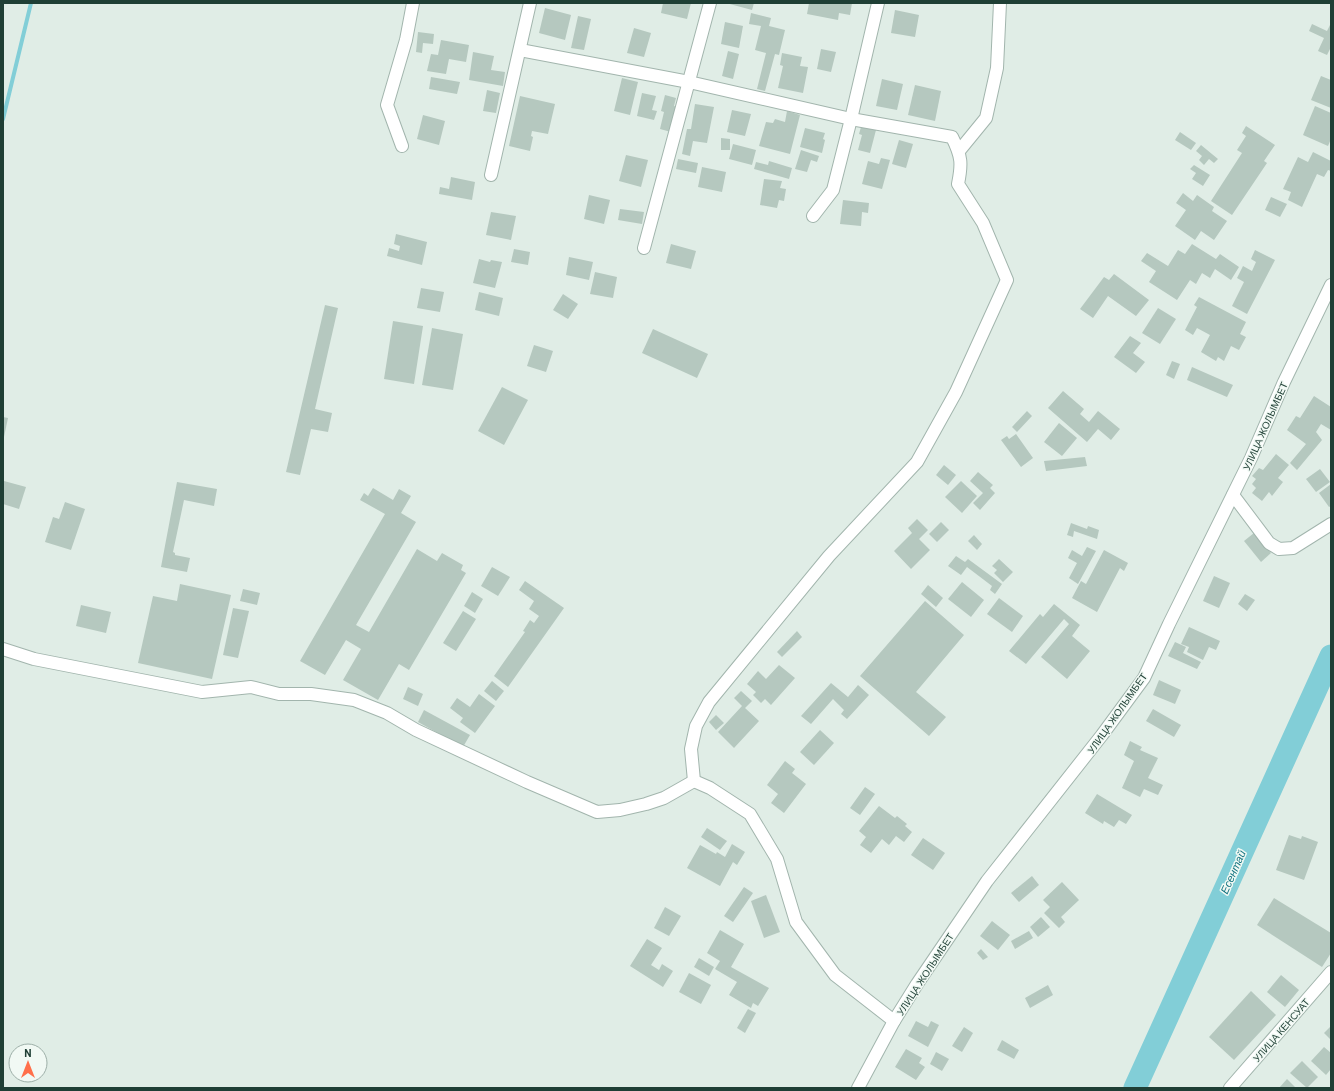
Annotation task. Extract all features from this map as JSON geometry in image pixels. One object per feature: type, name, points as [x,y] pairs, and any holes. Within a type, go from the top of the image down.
[{"type":"street","points":[[402,146],[387,105],[406,40],[413,3]]},
{"type":"street","points":[[491,175],[530,3]]},
{"type":"street","points":[[644,248],[710,3]]},
{"type":"street","points":[[813,216],[833,190],[852,119],[878,3]]},
{"type":"street","points":[[959,151],[986,118],[997,68],[1000,3]]},
{"type":"street","points":[[520,50],[689,82],[852,119],[952,137],[959,151],[961,166],[958,184],[983,223],[1006,280],[956,392],[917,462],[829,556],[709,702],[696,726],[691,749],[694,781]]},
{"type":"street","name":"УЛИЦА ЖОЛЫМБЕТ","points":[[858,1088],[894,1021],[988,882],[1102,735],[1144,678],[1251,458],[1284,382],[1331,285]]},
{"type":"street","points":[[1233,494],[1269,543],[1279,549],[1293,548],[1331,524]]},
{"type":"street","points":[[3,649],[34,658],[202,692],[251,687],[279,694],[311,694],[354,700],[387,713],[416,730],[597,812],[620,810],[646,804],[664,798],[694,781]]},
{"type":"street","points":[[694,781],[710,788],[750,814],[777,858],[796,922],[836,975],[894,1021]]},
{"type":"street","name":"УЛИЦА КЕНСУАТ","points":[[1230,1088],[1331,972]]},
{"type":"building","points":[[663,3],[691,3],[687,19],[661,13]]},
{"type":"building","points":[[726,3],[754,3],[752,10]]},
{"type":"building","points":[[809,3],[852,3],[850,15],[839,13],[838,20],[807,14]]},
{"type":"building","points":[[545,8],[571,15],[565,40],[539,33]]},
{"type":"building","points":[[895,10],[919,15],[915,37],[891,33]]},
{"type":"building","points":[[751,13],[771,18],[769,26],[785,30],[779,55],[775,54],[765,91],[757,89],[766,53],[755,50],[761,26],[749,24]]},
{"type":"building","points":[[578,16],[591,19],[584,50],[571,48]]},
{"type":"building","points":[[725,22],[743,26],[739,48],[721,44]]},
{"type":"building","points":[[1331,23],[1331,47],[1327,55],[1318,51],[1324,38],[1309,31],[1312,24],[1327,31]]},
{"type":"building","points":[[634,28],[651,33],[644,57],[627,53]]},
{"type":"building","points":[[418,32],[434,34],[433,44],[423,43],[422,53],[416,52]]},
{"type":"building","points":[[441,40],[469,45],[466,62],[449,59],[446,74],[427,71],[431,54],[438,55]]},
{"type":"building","points":[[821,49],[836,52],[831,72],[817,69]]},
{"type":"building","points":[[728,51],[739,54],[733,79],[722,76]]},
{"type":"building","points":[[473,52],[494,56],[491,70],[505,72],[503,86],[469,80]]},
{"type":"building","points":[[782,53],[802,57],[800,66],[808,67],[803,93],[778,88],[783,66],[780,65]]},
{"type":"building","points":[[1321,76],[1331,80],[1331,108],[1311,100]]},
{"type":"building","points":[[431,77],[460,82],[457,94],[429,89]]},
{"type":"building","points":[[622,78],[638,82],[630,115],[614,111]]},
{"type":"building","points":[[882,79],[903,84],[897,110],[876,106]]},
{"type":"building","points":[[915,85],[941,91],[935,121],[908,115]]},
{"type":"building","points":[[487,90],[500,93],[496,113],[483,111]]},
{"type":"building","points":[[642,93],[656,96],[652,110],[657,111],[654,120],[637,116]]},
{"type":"building","points":[[665,95],[676,98],[674,106],[677,107],[671,132],[660,129],[664,112],[661,111]]},
{"type":"building","points":[[520,96],[555,104],[548,134],[532,131],[531,136],[533,137],[530,151],[509,146]]},
{"type":"building","points":[[695,104],[714,107],[707,143],[693,141],[690,156],[682,154],[687,129],[691,129]]},
{"type":"building","points":[[1315,106],[1331,113],[1331,139],[1328,146],[1303,135]]},
{"type":"building","points":[[732,110],[751,114],[745,136],[727,132]]},
{"type":"building","points":[[787,111],[800,115],[790,154],[759,146],[766,122],[773,123],[775,119],[785,122]]},
{"type":"building","points":[[423,115],[445,121],[439,145],[417,139]]},
{"type":"building","points":[[1246,126],[1275,145],[1264,161],[1267,163],[1232,215],[1211,201],[1242,153],[1237,150],[1246,136],[1242,133]]},
{"type":"building","points":[[861,127],[876,130],[870,153],[858,150],[862,135],[859,134]]},
{"type":"building","points":[[805,128],[825,133],[822,153],[800,147]]},
{"type":"building","points":[[1180,132],[1196,143],[1191,150],[1175,140]]},
{"type":"building","points":[[721,138],[730,139],[730,150],[721,150]]},
{"type":"building","points":[[899,140],[913,144],[906,168],[892,164]]},
{"type":"building","points":[[733,144],[756,150],[752,165],[729,159]]},
{"type":"building","points":[[1201,145],[1218,159],[1214,163],[1209,159],[1204,165],[1199,160],[1202,156],[1196,151]]},
{"type":"building","points":[[801,150],[819,156],[817,162],[811,160],[807,172],[795,169]]},
{"type":"building","points":[[1313,152],[1331,161],[1331,171],[1328,170],[1324,177],[1317,174],[1302,207],[1288,200],[1291,192],[1283,189],[1298,157],[1308,162]]},
{"type":"building","points":[[626,155],[648,160],[641,187],[619,181]]},
{"type":"building","points":[[881,158],[890,160],[882,189],[862,184],[868,161],[879,164]]},
{"type":"building","points":[[678,159],[698,163],[696,173],[676,169]]},
{"type":"building","points":[[769,161],[792,168],[789,179],[754,169],[756,162],[768,165]]},
{"type":"building","points":[[1194,165],[1210,175],[1203,186],[1192,179],[1196,173],[1190,169]]},
{"type":"building","points":[[702,167],[726,172],[722,192],[698,187]]},
{"type":"building","points":[[451,177],[475,182],[472,200],[439,194],[440,187],[449,189]]},
{"type":"building","points":[[764,179],[782,181],[780,188],[786,189],[784,201],[779,200],[777,208],[760,205]]},
{"type":"building","points":[[1183,193],[1193,201],[1197,195],[1214,207],[1212,211],[1227,221],[1214,240],[1201,231],[1195,240],[1175,226],[1186,210],[1176,203]]},
{"type":"building","points":[[589,195],[610,200],[604,224],[584,219]]},
{"type":"building","points":[[1271,197],[1287,204],[1280,217],[1265,210]]},
{"type":"building","points":[[843,200],[869,203],[868,213],[862,212],[861,226],[840,224]]},
{"type":"building","points":[[620,209],[644,212],[642,224],[618,220]]},
{"type":"building","points":[[491,212],[516,216],[511,240],[486,235]]},
{"type":"building","points":[[396,234],[427,242],[422,265],[387,256],[389,248],[399,251],[400,246],[394,244]]},
{"type":"building","points":[[671,244],[696,251],[691,269],[666,263]]},
{"type":"building","points":[[1192,244],[1216,259],[1220,254],[1239,267],[1231,280],[1215,269],[1210,278],[1202,273],[1196,284],[1190,280],[1177,300],[1149,282],[1156,271],[1141,261],[1147,253],[1168,266],[1178,250],[1185,254]]},
{"type":"building","points":[[514,249],[530,252],[528,265],[511,262]]},
{"type":"building","points":[[1255,250],[1275,260],[1247,314],[1232,306],[1244,282],[1237,278],[1243,266],[1252,271],[1256,262],[1251,259]]},
{"type":"building","points":[[569,257],[593,262],[589,280],[566,275]]},
{"type":"building","points":[[479,259],[490,262],[491,260],[502,262],[495,288],[473,283]]},
{"type":"building","points":[[595,272],[617,277],[613,298],[590,294]]},
{"type":"building","points":[[1114,274],[1149,300],[1136,316],[1108,296],[1093,318],[1080,309],[1104,277],[1109,280]]},
{"type":"building","points":[[421,288],[444,292],[440,312],[417,308]]},
{"type":"building","points":[[479,292],[503,298],[499,316],[475,310]]},
{"type":"building","points":[[563,294],[578,304],[568,319],[553,310]]},
{"type":"building","points":[[1199,297],[1246,322],[1240,334],[1246,337],[1239,350],[1231,346],[1224,361],[1218,357],[1216,361],[1201,352],[1210,335],[1197,328],[1193,335],[1185,330],[1197,307],[1194,305]]},
{"type":"building","points":[[325,305],[338,308],[315,409],[332,413],[328,432],[311,429],[300,475],[286,472]]},
{"type":"building","points":[[1158,308],[1176,319],[1160,344],[1142,333]]},
{"type":"building","points":[[393,321],[423,326],[414,384],[384,379]]},
{"type":"building","points":[[432,328],[463,334],[453,390],[422,385]]},
{"type":"building","points":[[653,329],[708,354],[697,378],[642,353]]},
{"type":"building","points":[[1130,336],[1141,343],[1133,353],[1145,362],[1136,373],[1114,357]]},
{"type":"building","points":[[534,345],[553,351],[546,372],[527,366]]},
{"type":"building","points":[[1172,361],[1180,364],[1174,379],[1166,375]]},
{"type":"building","points":[[1192,367],[1233,385],[1227,397],[1187,380]]},
{"type":"building","points":[[502,387],[528,400],[504,445],[478,431]]},
{"type":"building","points":[[1063,391],[1084,409],[1080,414],[1089,422],[1098,411],[1120,429],[1111,440],[1098,429],[1087,442],[1048,408]]},
{"type":"building","points":[[1314,396],[1331,407],[1331,430],[1321,424],[1316,432],[1322,440],[1297,470],[1290,463],[1306,444],[1287,430],[1296,416],[1300,418]]},
{"type":"building","points":[[1027,411],[1032,416],[1017,432],[1012,427]]},
{"type":"building","points":[[3,417],[8,418],[4,437],[3,437]]},
{"type":"building","points":[[1059,423],[1077,438],[1062,456],[1044,442]]},
{"type":"building","points":[[1016,434],[1033,458],[1021,467],[1001,440],[1007,436],[1009,439]]},
{"type":"building","points":[[1276,454],[1289,465],[1278,478],[1283,482],[1272,496],[1269,492],[1262,501],[1252,493],[1256,488],[1252,484],[1256,479],[1252,476],[1259,468],[1263,470]]},
{"type":"building","points":[[1085,457],[1087,466],[1046,471],[1044,461]]},
{"type":"building","points":[[944,465],[956,475],[948,485],[936,475]]},
{"type":"building","points":[[1320,469],[1330,482],[1316,492],[1306,479]]},
{"type":"building","points":[[978,472],[993,485],[990,488],[995,493],[980,510],[973,503],[983,493],[970,481]]},
{"type":"building","points":[[4,481],[26,487],[19,509],[3,504]]},
{"type":"building","points":[[961,481],[977,496],[962,513],[945,497]]},
{"type":"building","points":[[177,482],[217,489],[214,506],[184,500],[173,552],[175,555],[190,558],[187,572],[161,567]]},
{"type":"building","points":[[1331,484],[1331,506],[1329,507],[1319,493]]},
{"type":"building","points":[[373,488],[393,500],[399,489],[411,496],[401,513],[416,522],[356,625],[369,632],[417,549],[437,561],[442,553],[463,565],[461,570],[466,573],[409,670],[399,664],[378,700],[343,680],[361,649],[346,640],[325,675],[300,661],[385,514],[360,500],[364,493],[368,496]]},
{"type":"building","points":[[65,502],[85,509],[71,550],[45,542],[53,517],[59,519]]},
{"type":"building","points":[[917,519],[928,530],[919,539],[930,550],[911,569],[894,551],[912,533],[908,528]]},
{"type":"building","points":[[941,522],[949,530],[937,542],[929,534]]},
{"type":"building","points":[[1071,523],[1087,529],[1088,526],[1099,530],[1097,539],[1074,531],[1073,537],[1067,535]]},
{"type":"building","points":[[1254,533],[1271,553],[1261,562],[1244,541]]},
{"type":"building","points":[[974,535],[982,544],[977,550],[968,541]]},
{"type":"building","points":[[1087,547],[1096,551],[1078,584],[1069,578],[1077,563],[1068,558],[1072,550],[1082,556]]},
{"type":"building","points":[[1104,550],[1128,563],[1124,571],[1120,568],[1097,612],[1072,598],[1081,581],[1086,584]]},
{"type":"building","points":[[956,556],[965,562],[968,559],[1002,584],[995,594],[990,590],[992,586],[967,567],[961,575],[948,566]]},
{"type":"building","points":[[999,559],[1013,572],[1003,582],[994,573],[997,570],[992,566]]},
{"type":"building","points":[[492,567],[510,577],[498,596],[481,586]]},
{"type":"building","points":[[1214,576],[1230,583],[1219,608],[1203,601]]},
{"type":"building","points":[[525,581],[564,608],[508,687],[494,676],[525,632],[523,631],[530,620],[534,623],[539,616],[529,609],[534,601],[519,590]]},
{"type":"building","points":[[962,582],[984,600],[971,617],[948,599]]},
{"type":"building","points":[[180,584],[231,595],[212,679],[138,663],[153,596],[177,601]]},
{"type":"building","points":[[928,585],[943,598],[936,607],[921,594]]},
{"type":"building","points":[[243,589],[260,593],[257,605],[240,601]]},
{"type":"building","points":[[472,592],[483,599],[475,613],[464,606]]},
{"type":"building","points":[[1245,594],[1255,600],[1247,611],[1238,604]]},
{"type":"building","points":[[999,598],[1023,616],[1012,632],[987,614]]},
{"type":"building","points":[[925,601],[964,635],[916,692],[946,717],[929,736],[860,676]]},
{"type":"building","points":[[1054,604],[1080,625],[1072,636],[1090,651],[1067,679],[1041,657],[1069,624],[1064,619],[1026,664],[1009,651],[1040,614],[1043,617]]},
{"type":"building","points":[[81,605],[111,612],[106,633],[76,626]]},
{"type":"building","points":[[233,608],[249,611],[238,658],[223,655]]},
{"type":"building","points":[[463,611],[476,619],[456,651],[443,643]]},
{"type":"building","points":[[1189,627],[1220,641],[1216,650],[1209,647],[1203,660],[1187,652],[1189,647],[1181,644]]},
{"type":"building","points":[[797,631],[802,637],[782,657],[777,652]]},
{"type":"building","points":[[1175,642],[1186,647],[1183,653],[1201,662],[1197,669],[1168,656]]},
{"type":"building","points":[[779,665],[795,678],[771,705],[765,699],[761,703],[753,695],[756,692],[747,684],[758,671],[766,679]]},
{"type":"building","points":[[1159,680],[1181,690],[1175,704],[1153,695]]},
{"type":"building","points":[[492,681],[504,691],[496,701],[484,691]]},
{"type":"building","points":[[831,683],[848,697],[858,685],[869,695],[847,719],[841,714],[844,710],[833,699],[811,724],[801,716]]},
{"type":"building","points":[[408,687],[423,694],[418,706],[403,699]]},
{"type":"building","points":[[741,691],[752,701],[745,708],[759,721],[734,748],[718,732],[742,706],[734,698]]},
{"type":"building","points":[[479,694],[495,706],[475,733],[460,722],[463,718],[450,708],[457,698],[470,707]]},
{"type":"building","points":[[1153,709],[1181,725],[1174,737],[1146,721]]},
{"type":"building","points":[[424,710],[470,735],[463,747],[418,722]]},
{"type":"building","points":[[716,715],[724,723],[716,730],[709,722]]},
{"type":"building","points":[[820,730],[834,743],[814,765],[800,752]]},
{"type":"building","points":[[1130,741],[1142,747],[1140,750],[1158,758],[1148,778],[1163,785],[1158,795],[1144,789],[1140,797],[1122,788],[1134,761],[1124,755]]},
{"type":"building","points":[[785,761],[795,769],[792,773],[806,784],[784,813],[771,803],[778,794],[767,785]]},
{"type":"building","points":[[865,787],[875,794],[860,815],[850,808]]},
{"type":"building","points":[[1097,794],[1132,815],[1126,824],[1119,820],[1114,827],[1104,821],[1103,824],[1085,813]]},
{"type":"building","points":[[879,806],[895,818],[897,816],[907,824],[905,826],[912,832],[904,842],[896,836],[889,845],[882,839],[871,853],[860,845],[866,837],[859,831]]},
{"type":"building","points":[[707,828],[727,841],[720,850],[701,837]]},
{"type":"building","points":[[1289,835],[1301,839],[1302,836],[1318,842],[1304,880],[1276,870]]},
{"type":"building","points":[[923,838],[945,853],[933,870],[911,855]]},
{"type":"building","points":[[732,844],[745,852],[737,865],[733,862],[720,886],[687,868],[700,845],[725,857]]},
{"type":"building","points":[[1032,876],[1039,885],[1019,902],[1011,893]]},
{"type":"building","points":[[1062,882],[1079,900],[1061,917],[1065,922],[1059,928],[1044,913],[1050,907],[1043,900]]},
{"type":"building","points":[[744,887],[753,893],[733,922],[724,916]]},
{"type":"building","points":[[766,895],[780,932],[764,938],[751,901]]},
{"type":"building","points":[[1274,898],[1331,933],[1331,953],[1322,967],[1257,925]]},
{"type":"building","points":[[665,907],[681,916],[669,936],[654,928]]},
{"type":"building","points":[[1041,917],[1050,927],[1038,937],[1030,927]]},
{"type":"building","points":[[992,921],[1010,935],[998,950],[980,936]]},
{"type":"building","points":[[720,930],[744,944],[731,967],[769,988],[758,1006],[753,1003],[751,1008],[729,995],[737,982],[715,969],[720,961],[707,953]]},
{"type":"building","points":[[1029,931],[1033,938],[1015,949],[1011,941]]},
{"type":"building","points":[[647,939],[662,948],[651,965],[659,970],[662,964],[673,971],[663,987],[630,966]]},
{"type":"building","points":[[981,949],[988,957],[983,960],[977,953]]},
{"type":"building","points":[[699,958],[714,967],[709,976],[694,967]]},
{"type":"building","points":[[689,973],[711,985],[701,1004],[679,992]]},
{"type":"building","points":[[1281,975],[1299,990],[1285,1007],[1267,992]]},
{"type":"building","points":[[1048,985],[1053,995],[1030,1008],[1025,998]]},
{"type":"building","points":[[1251,991],[1276,1015],[1234,1060],[1209,1037]]},
{"type":"building","points":[[748,1009],[756,1013],[745,1033],[737,1028]]},
{"type":"building","points":[[916,1021],[928,1027],[931,1021],[939,1025],[928,1047],[908,1036]]},
{"type":"building","points":[[1331,1026],[1331,1040],[1324,1033]]},
{"type":"building","points":[[964,1027],[973,1033],[962,1052],[952,1046]]},
{"type":"building","points":[[1002,1040],[1019,1050],[1014,1059],[997,1050]]},
{"type":"building","points":[[1324,1047],[1331,1053],[1331,1069],[1326,1075],[1311,1061]]},
{"type":"building","points":[[906,1049],[922,1058],[919,1063],[925,1067],[916,1080],[895,1067]]},
{"type":"building","points":[[936,1052],[949,1059],[942,1071],[930,1064]]},
{"type":"building","points":[[1302,1061],[1318,1077],[1307,1088],[1290,1073]]},
{"type":"building","points":[[1287,1079],[1296,1088],[1279,1088]]},
{"type":"waterway","points":[[3,119],[31,3]]},
{"type":"waterway","name":"Есентай","points":[[1135,1088],[1331,656]]}]
